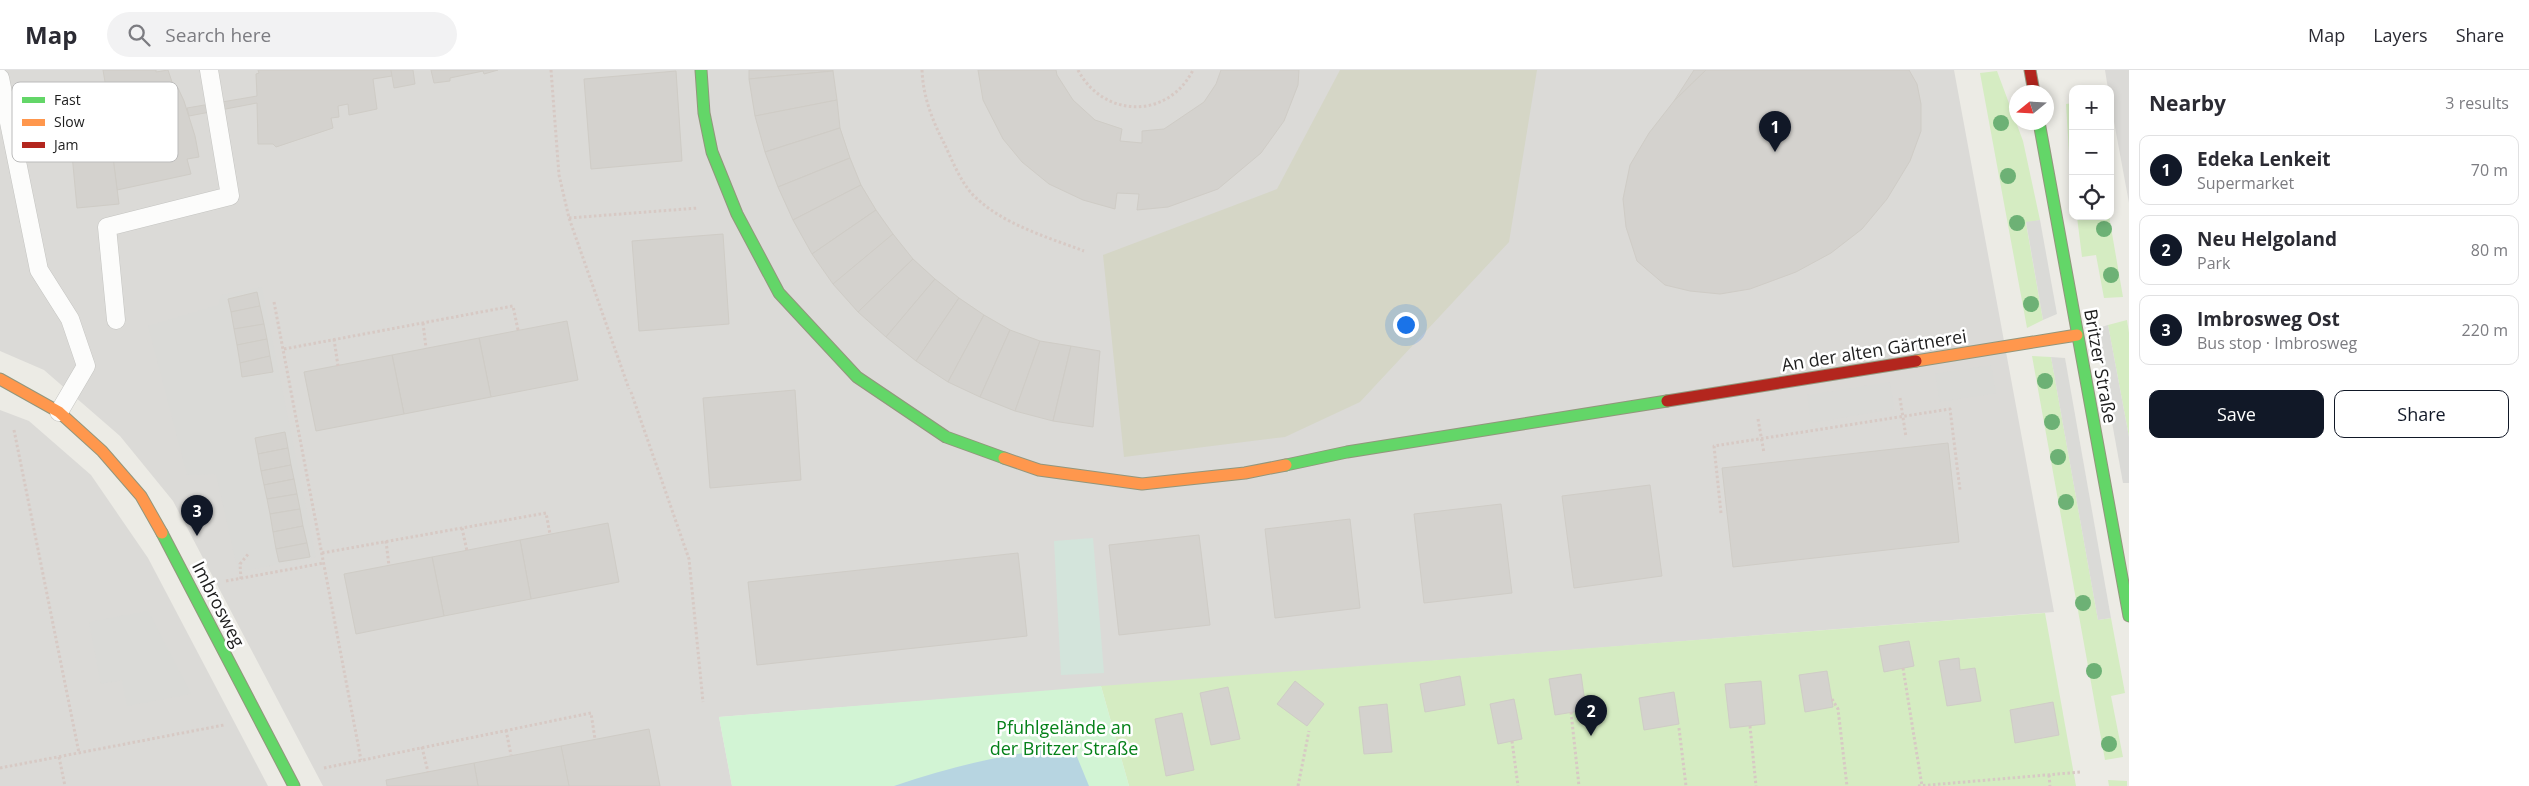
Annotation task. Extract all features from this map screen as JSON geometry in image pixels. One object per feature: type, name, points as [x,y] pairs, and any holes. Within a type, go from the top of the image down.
[{"type":"street","name":"An der alten Gärtnerei","points":[[701,70],[704,113],[712,152],[730,199],[779,294],[857,377],[946,437],[1039,470],[1142,484],[1235,474],[1356,451],[2077,335]]},
{"type":"street","points":[[2030,70],[2033,85]]},
{"type":"street","name":"Britzer Straße","points":[[2040,130],[2129,616]]},
{"type":"street","name":"Imbrosweg","points":[[0,380],[7,382],[59,412],[102,451],[141,496],[171,549],[294,786]]},
{"type":"lane","points":[[116,320],[107,226],[230,196],[208,70]]},
{"type":"lane","points":[[0,78],[12,137]]},
{"type":"lane","points":[[17,162],[39,270],[70,319],[86,366],[59,412]]},
{"type":"path","points":[[551,70],[559,176],[569,218],[689,560],[703,702]]},
{"type":"path","points":[[922,70],[922,84],[932,121],[974,196],[1011,222],[1084,251]]},
{"type":"path","points":[[1078,70],[1085,83],[1101,98],[1120,107],[1144,107],[1166,99],[1181,88],[1193,70]]},
{"type":"path","points":[[569,218],[709,207],[730,199]]},
{"type":"path","points":[[274,302],[361,760]]},
{"type":"path","points":[[284,349],[513,306],[518,330]]},
{"type":"path","points":[[423,323],[426,348]]},
{"type":"path","points":[[334,340],[338,366]]},
{"type":"path","points":[[1896,364],[1906,437]]},
{"type":"path","points":[[1721,513],[1714,446],[1950,409],[1960,490]]},
{"type":"path","points":[[14,430],[79,753]]},
{"type":"path","points":[[322,553],[546,513],[550,534]]},
{"type":"path","points":[[462,528],[467,551]]},
{"type":"path","points":[[386,542],[389,566]]},
{"type":"path","points":[[241,579],[240,564],[249,553]]},
{"type":"path","points":[[225,582],[324,563]]},
{"type":"path","points":[[1903,668],[1922,786]]},
{"type":"path","points":[[1832,699],[1838,709],[1847,786]]},
{"type":"path","points":[[1571,712],[1579,786]]},
{"type":"path","points":[[324,768],[591,713],[595,739]]},
{"type":"path","points":[[0,768],[224,726]]},
{"type":"path","points":[[1750,726],[1756,786]]},
{"type":"path","points":[[1679,728],[1686,786]]},
{"type":"path","points":[[506,730],[511,755]]},
{"type":"path","points":[[1298,786],[1309,731]]},
{"type":"path","points":[[1512,742],[1518,786]]},
{"type":"path","points":[[422,747],[428,772]]},
{"type":"path","points":[[59,757],[65,786]]},
{"type":"path","points":[[1918,786],[2081,772]]},
{"type":"path","points":[[2049,775],[2050,786]]},
{"type":"shaded area","points":[[0,70],[1954,70],[2054,612],[719,717],[732,786],[323,786],[173,501],[120,436],[44,370],[0,351]]},
{"type":"shaded area","points":[[1340,70],[1537,70],[1509,242],[1360,402],[1285,437],[1124,457],[1103,255],[1277,189]]},
{"type":"shaded area","points":[[2105,70],[2129,70],[2129,203],[2114,122],[2114,85],[2107,85]]},
{"type":"shaded area","points":[[2040,220],[2057,314],[2043,320],[2026,222]]},
{"type":"shaded area","points":[[262,287],[316,557],[238,572],[216,474],[187,475],[148,326],[218,305],[221,295]]},
{"type":"shaded area","points":[[2108,325],[2129,437],[2129,483],[2123,483],[2095,329]]},
{"type":"shaded area","points":[[2051,357],[2065,358],[2111,618],[2098,620]]},
{"type":"shaded area","points":[[1991,365],[1996,393],[1940,402],[1935,374]]},
{"type":"shaded area","points":[[1890,382],[1894,409],[1811,423],[1807,395]]},
{"type":"shaded area","points":[[0,410],[29,421],[91,475],[148,558],[268,786],[0,786]]},
{"type":"shaded area","points":[[1093,538],[1104,673],[1061,675],[1054,541]]},
{"type":"shaded area","points":[[148,611],[191,694],[127,706],[122,680],[101,684],[89,622]]},
{"type":"green space","points":[[1997,71],[2009,103],[2009,130],[2019,130],[2023,141],[2040,220],[2026,223],[2043,320],[2027,328],[1980,73]]},
{"type":"green space","points":[[2066,104],[2069,104],[2069,154]]},
{"type":"green space","points":[[2077,220],[2110,220],[2123,297],[2104,298],[2096,255],[2082,257]]},
{"type":"green space","points":[[2127,320],[2129,333],[2129,437],[2108,325]]},
{"type":"green space","points":[[2032,356],[2051,357],[2098,620],[2111,618],[2125,693],[2111,696],[2123,757],[2105,760]]},
{"type":"green space","points":[[2045,613],[2076,786],[1129,786],[1101,686]]},
{"type":"green space","name":"Pfuhlgelände an der Britzer Straße","points":[[1101,686],[1129,786],[732,786],[719,717]]},
{"type":"green space","points":[[2108,780],[2127,781],[2127,786],[2109,786]]},
{"type":"water","points":[[1073,747],[1089,786],[894,786],[982,761],[1028,752]]},
{"type":"building","points":[[103,70],[156,70],[156,72],[168,70],[172,82],[105,82]]},
{"type":"building","points":[[258,70],[391,70],[392,76],[373,79],[377,109],[349,115],[348,104],[338,106],[339,117],[331,118],[333,128],[276,147],[273,144],[258,144],[257,103],[189,116],[187,108],[257,96],[256,74],[259,73]]},
{"type":"building","points":[[391,70],[413,70],[415,84],[394,88]]},
{"type":"building","points":[[431,70],[498,70],[484,74],[483,71],[450,78],[450,81],[434,83]]},
{"type":"building","points":[[749,70],[833,70],[833,71],[749,79]]},
{"type":"building","points":[[978,70],[1056,70],[1057,75],[1073,100],[1095,120],[1122,129],[1120,141],[1142,143],[1142,131],[1164,129],[1204,102],[1216,84],[1221,70],[1299,70],[1298,85],[1284,121],[1261,153],[1218,189],[1168,207],[1137,210],[1139,194],[1117,193],[1115,209],[1083,200],[1049,184],[1022,162],[1003,139],[983,100]]},
{"type":"building","points":[[1694,70],[1706,70],[1674,101]]},
{"type":"building","points":[[1706,70],[1909,70],[1917,84],[1921,104],[1921,131],[1910,161],[1887,199],[1862,229],[1831,253],[1796,272],[1750,289],[1720,294],[1690,291],[1665,285],[1637,261],[1626,227],[1623,199],[1630,165],[1649,133],[1674,101]]},
{"type":"building","points":[[676,71],[682,161],[591,169],[584,79]]},
{"type":"building","points":[[833,71],[837,100],[755,116],[749,79]]},
{"type":"building","points":[[178,88],[195,136],[199,157],[187,159],[191,174],[117,190],[113,162],[178,162]]},
{"type":"building","points":[[837,100],[840,128],[765,152],[755,116]]},
{"type":"building","points":[[840,128],[850,158],[778,187],[765,152]]},
{"type":"building","points":[[850,158],[861,185],[793,220],[778,187]]},
{"type":"building","points":[[73,162],[114,162],[119,204],[77,208]]},
{"type":"building","points":[[861,185],[876,210],[812,254],[793,220]]},
{"type":"building","points":[[876,210],[893,234],[833,284],[812,254]]},
{"type":"building","points":[[723,234],[729,324],[639,331],[632,241]]},
{"type":"building","points":[[893,234],[913,259],[858,312],[833,284]]},
{"type":"building","points":[[913,259],[935,279],[886,337],[858,312]]},
{"type":"building","points":[[935,279],[959,298],[916,361],[886,337]]},
{"type":"building","points":[[257,292],[260,306],[231,312],[228,299]]},
{"type":"building","points":[[959,298],[984,315],[948,382],[916,361]]},
{"type":"building","points":[[260,306],[264,324],[234,329],[231,312]]},
{"type":"building","points":[[984,315],[1010,330],[980,397],[948,382]]},
{"type":"building","points":[[567,321],[578,380],[491,397],[479,338]]},
{"type":"building","points":[[264,324],[267,339],[237,345],[234,329]]},
{"type":"building","points":[[1010,330],[1040,341],[1015,411],[980,397]]},
{"type":"building","points":[[479,338],[491,397],[404,414],[392,355]]},
{"type":"building","points":[[267,339],[270,356],[240,363],[237,345]]},
{"type":"building","points":[[1040,341],[1071,346],[1053,421],[1015,411]]},
{"type":"building","points":[[1071,346],[1100,351],[1093,427],[1053,421]]},
{"type":"building","points":[[392,355],[404,414],[316,431],[304,372]]},
{"type":"building","points":[[270,356],[273,372],[242,377],[240,363]]},
{"type":"building","points":[[795,390],[801,480],[710,488],[703,398]]},
{"type":"building","points":[[285,432],[288,448],[258,454],[255,438]]},
{"type":"building","points":[[1948,443],[1959,542],[1733,567],[1722,468]]},
{"type":"building","points":[[288,448],[291,465],[261,471],[258,454]]},
{"type":"building","points":[[291,465],[294,479],[264,485],[261,471]]},
{"type":"building","points":[[294,479],[297,494],[267,499],[264,485]]},
{"type":"building","points":[[1650,485],[1662,576],[1574,588],[1562,496]]},
{"type":"building","points":[[297,494],[300,509],[270,514],[267,499]]},
{"type":"building","points":[[1501,504],[1512,593],[1424,603],[1414,514]]},
{"type":"building","points":[[300,509],[303,526],[273,532],[270,514]]},
{"type":"building","points":[[1350,519],[1360,608],[1275,618],[1265,529]]},
{"type":"building","points":[[608,523],[619,582],[531,599],[520,540]]},
{"type":"building","points":[[303,526],[307,543],[276,549],[273,532]]},
{"type":"building","points":[[1199,535],[1210,625],[1119,635],[1109,545]]},
{"type":"building","points":[[520,540],[531,599],[444,616],[432,557]]},
{"type":"building","points":[[307,543],[310,557],[279,562],[276,549]]},
{"type":"building","points":[[1018,553],[1027,636],[757,665],[748,582]]},
{"type":"building","points":[[432,557],[444,616],[356,634],[344,574]]},
{"type":"building","points":[[1909,641],[1914,666],[1884,672],[1879,646]]},
{"type":"building","points":[[1959,658],[1960,670],[1975,668],[1981,701],[1947,706],[1939,661]]},
{"type":"building","points":[[1827,671],[1833,707],[1805,712],[1799,675]]},
{"type":"building","points":[[1581,674],[1586,710],[1555,715],[1549,679]]},
{"type":"building","points":[[1460,676],[1465,705],[1425,712],[1420,684]]},
{"type":"building","points":[[1295,681],[1324,704],[1307,726],[1277,704]]},
{"type":"building","points":[[1761,681],[1765,724],[1730,728],[1725,684]]},
{"type":"building","points":[[1228,687],[1240,739],[1211,745],[1200,693]]},
{"type":"building","points":[[1674,692],[1679,724],[1644,730],[1639,698]]},
{"type":"building","points":[[1514,699],[1522,739],[1498,744],[1490,704]]},
{"type":"building","points":[[2053,702],[2059,735],[2015,743],[2010,710]]},
{"type":"building","points":[[1387,704],[1392,752],[1364,754],[1359,707]]},
{"type":"building","points":[[1182,713],[1194,770],[1166,776],[1155,719]]},
{"type":"building","points":[[649,729],[660,786],[569,786],[561,746]]},
{"type":"building","points":[[561,746],[569,786],[478,786],[474,763]]},
{"type":"building","points":[[474,763],[478,786],[387,786],[386,780]]},
{"type":"traffic: fast","points":[[701,70],[704,113],[712,152],[737,214],[779,293],[857,377],[946,437],[1004,458]]},
{"type":"traffic: fast","points":[[2040,130],[2129,616]]},
{"type":"traffic: fast","points":[[1286,465],[1347,452],[1667,401]]},
{"type":"traffic: fast","points":[[162,533],[294,786]]},
{"type":"traffic: slow","points":[[1916,361],[2077,335]]},
{"type":"traffic: slow","points":[[0,379],[59,412],[102,451],[141,496],[162,533]]},
{"type":"traffic: slow","points":[[1004,458],[1039,470],[1142,484],[1245,473],[1286,465]]},
{"type":"traffic: jam","points":[[2030,70],[2033,85]]},
{"type":"traffic: jam","points":[[1667,401],[1916,361]]},
{"type":"place","name":"Edeka Lenkeit","points":[[1775,152]]},
{"type":"place","name":"Imbrosweg Ost","points":[[197,536]]},
{"type":"place","name":"Neu Helgoland","points":[[1591,736]]}]
